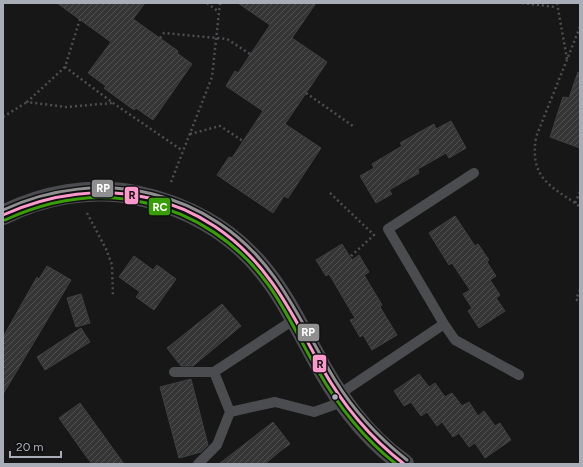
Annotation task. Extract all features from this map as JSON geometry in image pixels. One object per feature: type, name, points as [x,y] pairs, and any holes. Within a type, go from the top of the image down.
[{"type":"street","points":[[3,215],[19,207],[46,199],[76,193],[102,192],[129,194],[156,199],[198,217],[233,239],[263,269],[295,319],[340,398],[367,432],[404,464]]},
{"type":"lane","points":[[474,173],[388,229],[455,340],[519,375]]},
{"type":"lane","points":[[174,372],[214,372],[295,319]]},
{"type":"lane","points":[[230,412],[276,402],[314,412],[340,398],[444,324]]},
{"type":"lane","points":[[198,464],[217,445],[230,412],[214,372]]},
{"type":"path","points":[[207,3],[219,12]]},
{"type":"path","points":[[172,182],[212,77],[220,3]]},
{"type":"path","points":[[522,3],[556,7]]},
{"type":"path","points":[[557,3],[556,7],[567,60]]},
{"type":"path","points":[[3,117],[27,102],[65,67],[80,19]]},
{"type":"path","points":[[580,27],[536,137],[534,150],[538,172],[547,184],[580,206]]},
{"type":"path","points":[[160,38],[164,33],[227,39],[250,54]]},
{"type":"path","points":[[65,67],[113,103],[183,151]]},
{"type":"path","points":[[306,93],[353,126]]},
{"type":"path","points":[[27,102],[66,107],[113,103]]},
{"type":"path","points":[[190,134],[220,126],[243,141]]},
{"type":"path","points":[[575,203],[580,192]]},
{"type":"path","points":[[330,193],[374,236],[350,257]]},
{"type":"path","points":[[87,213],[106,249],[112,265],[113,297]]},
{"type":"path","points":[[580,290],[576,300],[580,304]]},
{"type":"building","points":[[57,3],[145,3],[133,19],[178,51],[177,53],[192,64],[153,120],[136,108],[134,110],[104,88],[106,86],[88,73],[111,42]]},
{"type":"building","points":[[238,3],[316,3],[292,38],[327,62],[285,124],[321,148],[288,198],[284,196],[273,213],[217,175],[229,157],[232,158],[263,111],[226,86],[235,71],[238,73],[270,25]]},
{"type":"building","points":[[578,72],[580,73],[580,148],[550,137],[563,97],[569,98]]},
{"type":"building","points":[[451,121],[466,148],[449,158],[446,153],[418,169],[419,173],[389,190],[392,194],[376,203],[360,176],[374,168],[372,164],[402,146],[400,143],[434,124],[436,129]]},
{"type":"building","points":[[455,216],[475,246],[478,244],[489,260],[487,262],[496,276],[490,280],[500,295],[496,298],[505,311],[479,328],[468,311],[472,308],[463,294],[470,290],[452,263],[449,265],[429,233]]},
{"type":"building","points":[[342,244],[352,260],[359,255],[369,272],[364,275],[382,305],[380,307],[397,335],[372,350],[363,335],[360,337],[350,320],[355,318],[329,274],[326,276],[316,260]]},
{"type":"building","points":[[134,256],[153,270],[157,265],[176,279],[154,310],[136,297],[140,292],[119,277]]},
{"type":"building","points":[[47,266],[71,280],[3,394],[3,337],[37,277],[39,279]]},
{"type":"building","points":[[81,294],[90,323],[76,327],[67,298]]},
{"type":"building","points":[[222,304],[241,326],[193,366],[181,366],[167,348]]},
{"type":"building","points":[[81,328],[90,342],[45,370],[37,357]]},
{"type":"building","points":[[419,374],[429,387],[435,383],[445,397],[452,393],[462,406],[469,402],[478,416],[484,411],[495,426],[500,423],[511,440],[485,458],[475,443],[469,447],[459,433],[453,437],[442,422],[437,426],[427,412],[421,416],[411,402],[404,406],[394,391]]},
{"type":"building","points":[[191,379],[208,445],[201,452],[179,458],[160,387]]},
{"type":"building","points":[[80,403],[124,464],[92,464],[83,452],[59,418]]},
{"type":"building","points":[[273,422],[290,444],[265,464],[219,464]]},
{"type":"transit line","name":"RP","points":[[3,210],[40,196],[78,189],[115,188],[152,194],[187,206],[220,224],[249,248],[275,278],[342,391],[358,413],[376,433],[407,460]]},
{"type":"transit line","name":"R","points":[[3,215],[40,202],[77,194],[113,193],[149,198],[183,209],[215,227],[244,250],[270,280],[290,311],[329,380],[347,407],[379,443],[404,464]]},
{"type":"transit line","name":"RC","points":[[5,220],[40,207],[74,199],[128,199],[164,208],[214,232],[243,255],[267,283],[281,304],[325,383],[334,396],[362,432],[396,464]]}]
